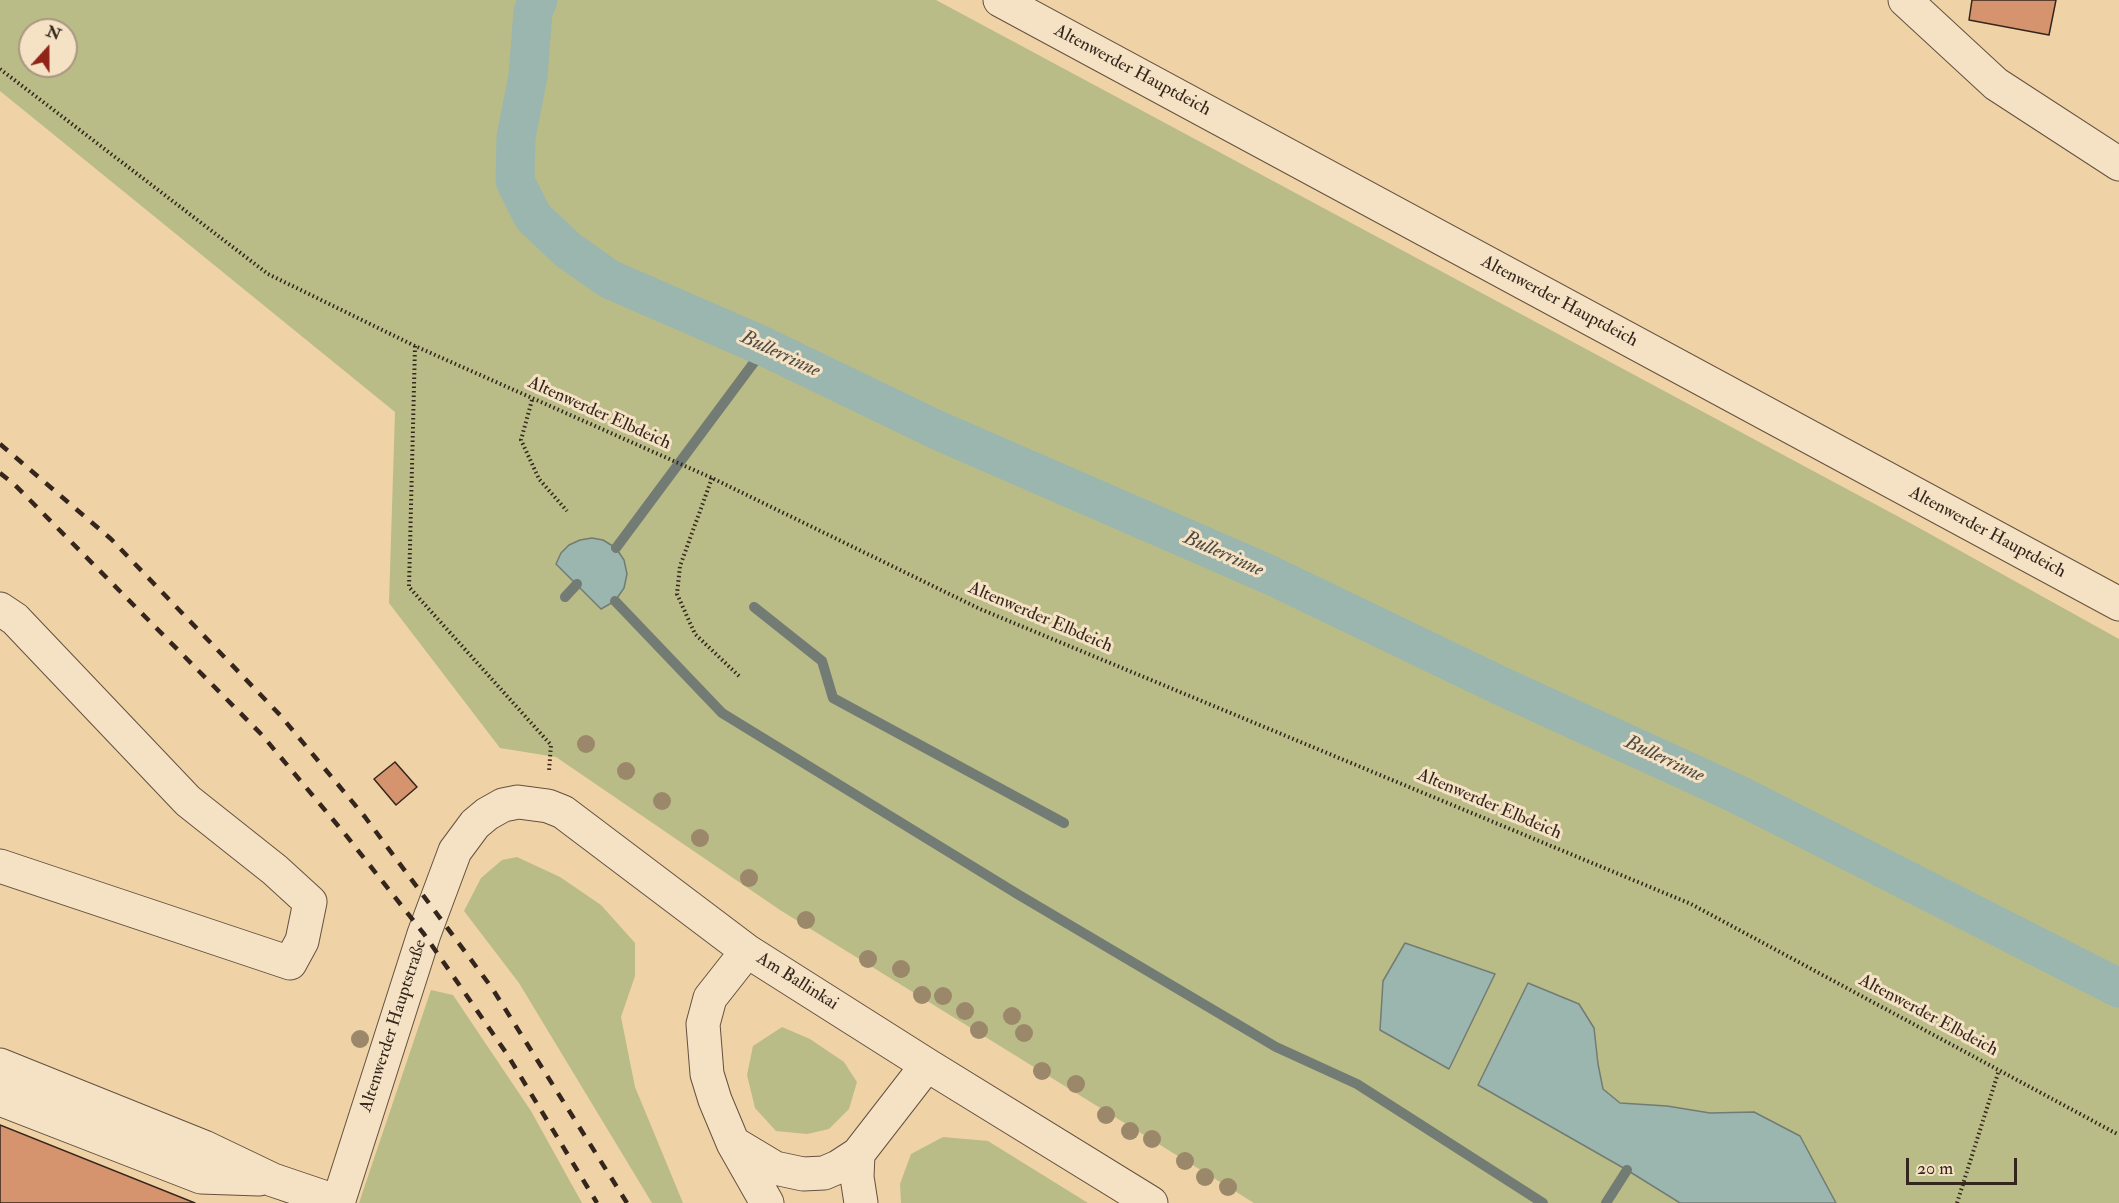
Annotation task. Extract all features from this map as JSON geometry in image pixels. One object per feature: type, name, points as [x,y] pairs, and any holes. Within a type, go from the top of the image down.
[{"type":"street","name":"Altenwerder Hauptdeich","points":[[1000,0],[2119,604]]},
{"type":"street","points":[[1905,0],[1996,84],[2119,164]]},
{"type":"street","points":[[0,609],[15,619],[188,801],[275,870],[310,902],[302,941],[290,963],[0,866]]},
{"type":"street","name":"Am Ballinkai","points":[[455,850],[475,824],[503,805],[518,802],[548,806],[563,812],[578,821],[747,951],[1151,1203]]},
{"type":"street","name":"Altenwerder Hauptstraße","points":[[338,1202],[424,934],[455,850]]},
{"type":"street","points":[[747,951],[710,998],[703,1024],[707,1074],[715,1100],[733,1143],[767,1203]]},
{"type":"street","points":[[0,1065],[204,1147],[273,1180],[338,1202]]},
{"type":"street","points":[[733,1143],[775,1167],[803,1174],[824,1173],[858,1154],[927,1065]]},
{"type":"street","points":[[0,1099],[201,1177],[273,1180]]},
{"type":"street","points":[[858,1154],[857,1177],[861,1203]]},
{"type":"path","name":"Altenwerder Elbdeich","points":[[0,69],[268,273],[415,346],[532,400],[712,478],[980,609],[1691,904],[2119,1134]]},
{"type":"path","points":[[415,346],[409,587],[551,745],[548,806]]},
{"type":"path","points":[[532,400],[521,440],[539,479],[567,511]]},
{"type":"path","points":[[712,478],[680,566],[677,594],[695,634],[739,676]]},
{"type":"path","points":[[1957,1203],[1999,1070]]},
{"type":"green space","points":[[0,0],[936,0],[1912,524],[2119,639],[2119,1203],[1254,1203],[780,910],[556,757],[500,748],[389,603],[395,412],[0,91]]},
{"type":"green space","points":[[517,857],[560,877],[601,905],[635,943],[635,976],[621,1017],[635,1087],[683,1203],[652,1203],[519,983],[464,911],[481,878],[502,860]]},
{"type":"green space","points":[[431,990],[453,995],[531,1111],[582,1203],[359,1203]]},
{"type":"green space","points":[[782,1027],[810,1039],[844,1062],[857,1082],[849,1109],[829,1129],[807,1134],[776,1131],[755,1108],[747,1075],[753,1046]]},
{"type":"green space","points":[[943,1137],[988,1141],[1088,1203],[901,1203],[900,1184],[911,1154]]},
{"type":"water","points":[[592,538],[603,540],[616,548],[624,560],[627,574],[624,588],[615,601],[601,609],[556,564],[561,553],[569,545]]},
{"type":"water","points":[[1405,943],[1495,974],[1449,1069],[1380,1030],[1383,981]]},
{"type":"water","points":[[1528,983],[1579,1004],[1594,1028],[1603,1089],[1620,1103],[1667,1106],[1710,1113],[1754,1112],[1800,1136],[1836,1203],[1680,1203],[1478,1085]]},
{"type":"building","points":[[1972,0],[2056,0],[2049,35],[1969,20]]},
{"type":"building","points":[[395,762],[417,787],[396,805],[374,779]]},
{"type":"building","points":[[0,1125],[195,1203],[0,1203]]},
{"type":"waterway","name":"Bullerrinne","points":[[538,0],[533,12],[528,76],[516,137],[515,181],[533,217],[568,250],[609,279],[763,346],[937,430],[1268,574],[1501,686],[1737,794],[2119,988]]},
{"type":"waterway","points":[[616,548],[758,357],[763,346]]},
{"type":"waterway","points":[[565,597],[577,584]]},
{"type":"waterway","points":[[615,601],[722,713],[1019,895],[1276,1047],[1357,1084],[1543,1203]]},
{"type":"waterway","points":[[754,607],[822,661],[833,698],[1064,823]]},
{"type":"waterway","points":[[1606,1203],[1627,1170]]},
{"type":"railway","points":[[0,444],[111,539],[280,715],[365,817],[492,988],[627,1203]]},
{"type":"railway","points":[[0,473],[15,485],[262,735],[345,834],[424,934],[507,1054],[597,1203]]}]
